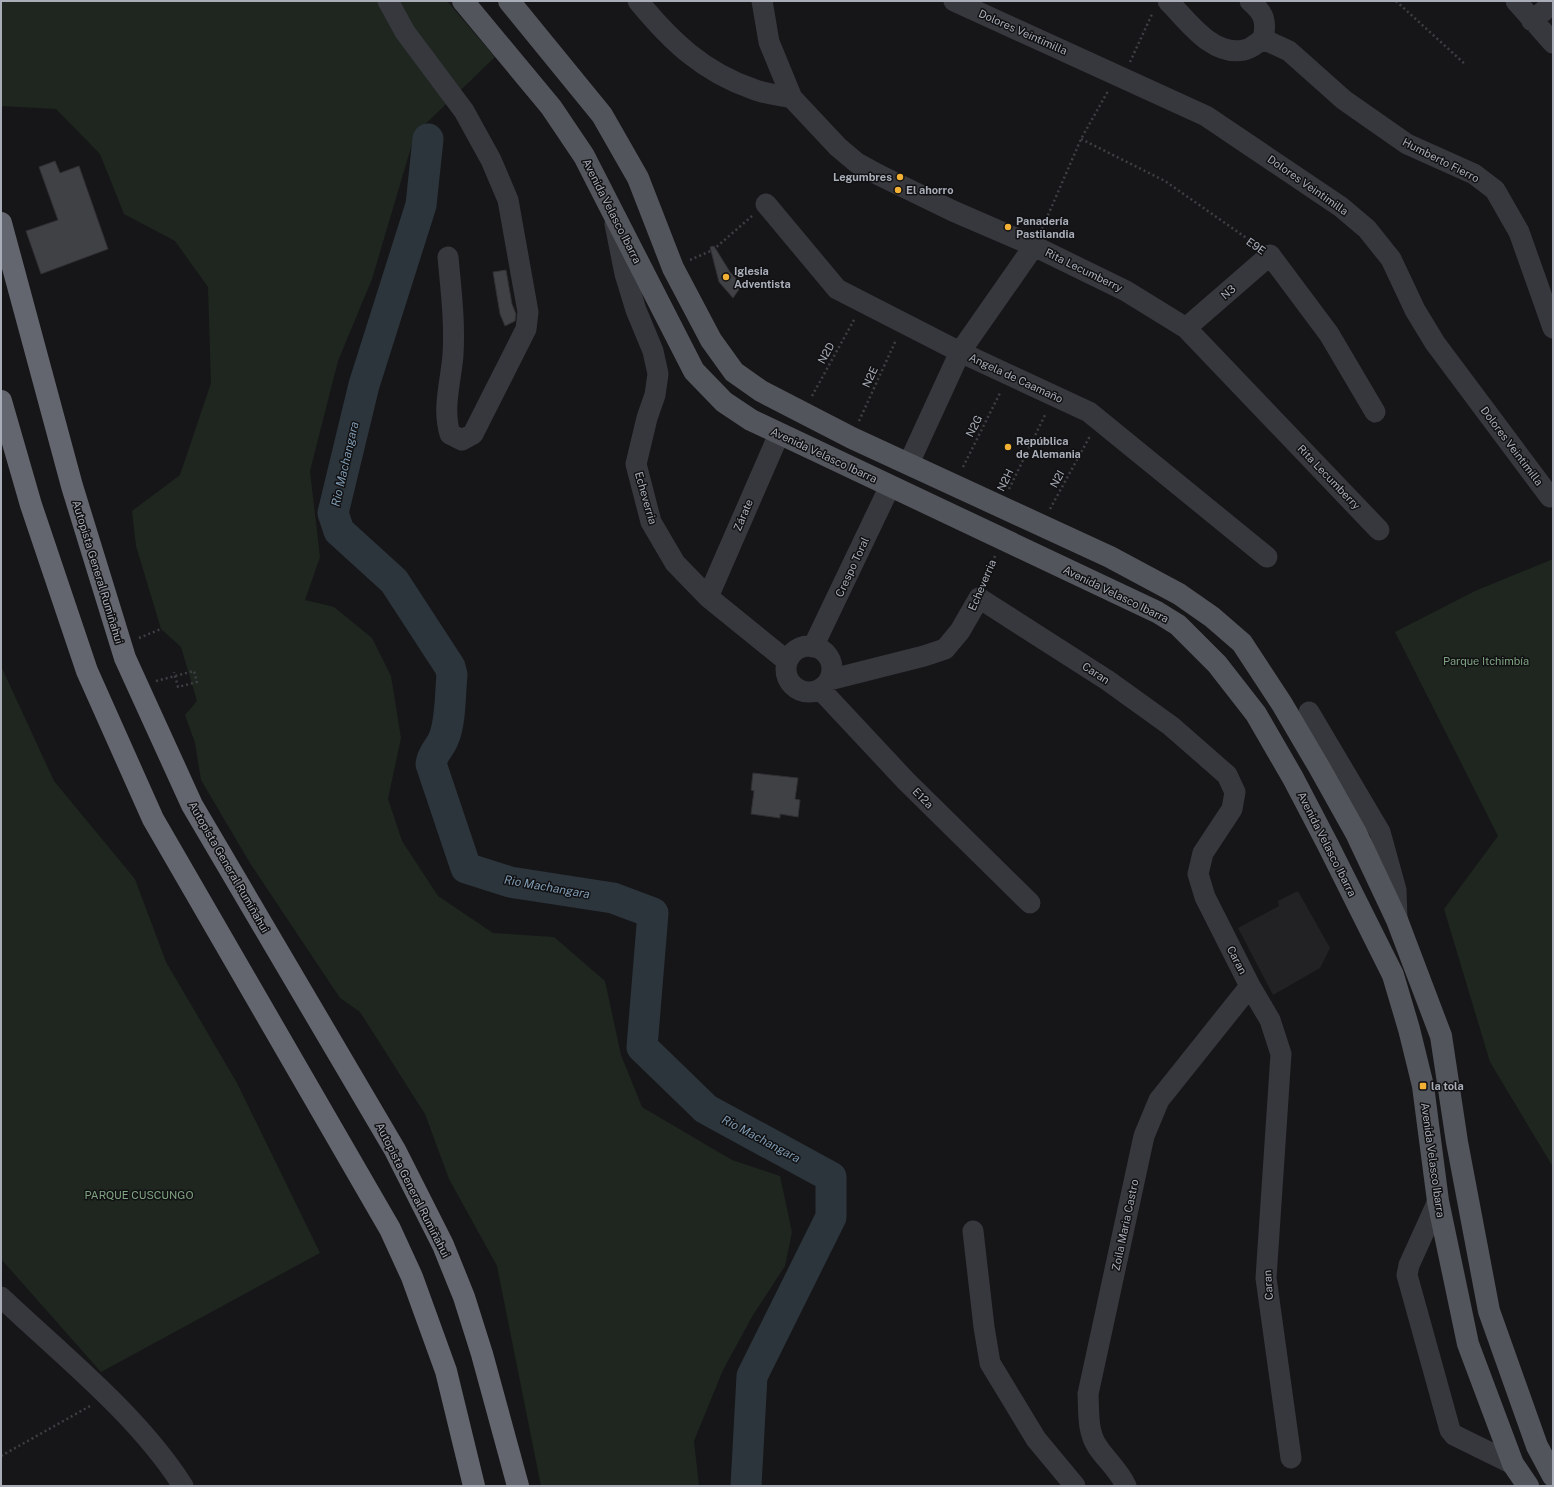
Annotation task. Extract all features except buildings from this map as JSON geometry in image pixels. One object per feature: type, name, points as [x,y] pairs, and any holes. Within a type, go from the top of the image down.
[{"type":"highway","name":"Autopista General Rumiñahui","points":[[1,223],[72,486],[125,658],[192,805],[395,1150],[443,1245],[464,1297],[482,1354],[518,1486]]},
{"type":"highway","points":[[1,401],[31,505],[87,671],[153,819],[390,1229],[412,1277],[446,1371],[474,1486]]},
{"type":"main road","name":"Avenida Velasco Ibarra","points":[[463,1],[552,107],[584,156],[694,371],[724,402],[751,420],[779,434],[1002,537],[1157,612],[1178,625],[1218,664],[1256,714],[1300,791],[1393,975],[1409,1029],[1423,1086],[1438,1201],[1468,1344],[1513,1464],[1528,1486]]},
{"type":"main road","points":[[509,1],[602,115],[638,178],[673,268],[711,340],[734,372],[761,391],[852,438],[1110,557],[1179,594],[1212,617],[1242,643],[1282,704],[1356,833],[1397,920],[1441,1036],[1457,1142],[1489,1311],[1537,1446],[1553,1476]]},
{"type":"main road","points":[[1432,1154],[1457,1142]]},
{"type":"street","points":[[388,1],[405,32],[464,111],[491,160],[508,200],[528,312],[526,329],[473,434],[462,440],[450,434],[446,421],[453,356],[455,318],[448,257]]},
{"type":"street","points":[[638,1],[680,48],[710,70],[753,90],[792,98]]},
{"type":"street","name":"Rita Lecumberry","points":[[762,1],[769,42],[792,98],[838,147],[857,163],[954,211],[1034,246],[1126,292],[1186,328],[1379,530]]},
{"type":"street","name":"Dolores Veintimilla","points":[[954,1],[1206,116],[1341,207],[1367,229],[1391,259],[1415,310],[1435,343],[1550,497]]},
{"type":"street","points":[[1162,4],[1215,46],[1243,50],[1253,47],[1263,39],[1266,26],[1261,13],[1250,1]]},
{"type":"street","points":[[1516,1],[1532,21],[1553,43]]},
{"type":"street","points":[[1532,21],[1553,3]]},
{"type":"street","name":"Humberto Fierro","points":[[1263,39],[1289,51],[1344,100],[1407,144],[1474,174],[1495,190],[1519,232],[1553,328]]},
{"type":"street","name":"Angela de Caamaño","points":[[766,204],[837,289],[960,352],[1089,412],[1267,557]]},
{"type":"street","name":"Echeverria","points":[[614,216],[625,274],[636,310],[653,351],[658,374],[655,394],[647,418],[636,464],[651,522],[675,563],[708,597],[787,661],[787,677],[797,689],[804,692],[825,684],[945,649],[960,631],[979,598]]},
{"type":"street","points":[[910,464],[960,352],[1034,246]]},
{"type":"street","name":"N3","points":[[1186,328],[1270,255]]},
{"type":"street","name":"E9E","points":[[1270,255],[1329,334],[1375,412]]},
{"type":"street","name":"Zárate","points":[[708,597],[779,434]]},
{"type":"street","name":"Crespo Toral","points":[[813,647],[890,486]]},
{"type":"street","name":"Caran","points":[[979,598],[1107,680],[1171,726],[1227,775],[1235,792],[1232,809],[1203,853],[1198,874],[1205,897],[1250,986],[1270,1020],[1281,1054],[1266,1278],[1291,1458]]},
{"type":"street","points":[[787,661],[791,654],[798,649],[813,647],[825,653],[831,666],[825,684]]},
{"type":"street","name":"E12a","points":[[825,684],[906,781],[1030,903]]},
{"type":"street","points":[[1309,712],[1380,832],[1396,890],[1397,920]]},
{"type":"street","name":"Zoila Maria Castro","points":[[1126,1486],[1122,1476],[1096,1445],[1090,1426],[1088,1394],[1144,1136],[1159,1100],[1250,986]]},
{"type":"street","points":[[1438,1201],[1409,1265],[1407,1275],[1450,1430],[1454,1436],[1513,1464]]},
{"type":"street","points":[[973,1231],[984,1327],[990,1363],[1036,1439],[1075,1486]]},
{"type":"street","points":[[1,1297],[106,1397],[153,1446],[183,1486]]},
{"type":"path","points":[[1396,1],[1466,65]]},
{"type":"path","points":[[1034,246],[1081,139],[1162,4]]},
{"type":"path","name":"E9E","points":[[1081,139],[1165,181],[1270,255]]},
{"type":"path","points":[[673,268],[713,250],[766,204]]},
{"type":"path","name":"N2D","points":[[803,412],[864,302]]},
{"type":"path","name":"N2E","points":[[852,438],[904,323]]},
{"type":"path","name":"N2G","points":[[954,485],[1009,375]]},
{"type":"path","name":"N2H","points":[[1001,507],[1054,396]]},
{"type":"path","name":"N2I","points":[[1041,525],[1099,420]]},
{"type":"path","name":"Echeverria","points":[[979,598],[1002,537]]},
{"type":"path","points":[[174,672],[178,687],[197,682],[194,672]]},
{"type":"path","points":[[1,1456],[106,1397]]},
{"type":"shaded area","points":[[1298,891],[1330,948],[1320,968],[1273,995],[1238,928],[1279,906],[1278,901]]},
{"type":"green space","points":[[1,1],[447,1],[495,57],[415,134],[372,279],[338,361],[310,471],[320,557],[305,600],[334,607],[372,638],[391,676],[401,738],[388,799],[402,841],[438,896],[493,933],[554,937],[605,981],[621,1055],[642,1107],[732,1160],[780,1176],[792,1232],[785,1266],[753,1315],[723,1370],[694,1441],[699,1486],[541,1486],[497,1266],[449,1179],[425,1114],[360,1012],[340,998],[250,863],[201,780],[195,743],[185,715],[197,701],[181,647],[161,629],[136,546],[132,511],[180,475],[211,383],[208,287],[175,241],[124,214],[100,154],[56,109],[1,106]]},
{"type":"green space","name":"Parque Itchimbía","points":[[1553,559],[1553,1167],[1490,1062],[1444,909],[1498,836],[1395,632],[1475,591]]},
{"type":"green space","name":"PARQUE CUSCUNGO","points":[[1,666],[54,781],[135,879],[166,962],[237,1083],[320,1253],[101,1372],[1,1259]]},
{"type":"waterway","name":"Rio Machangara","points":[[428,139],[421,205],[364,385],[333,513],[339,531],[394,581],[450,667],[452,675],[448,725],[443,740],[434,754],[431,764],[466,868],[510,882],[613,898],[653,913],[642,1047],[706,1109],[831,1177],[831,1217],[752,1376],[746,1486]]},
{"type":"place","name":"Legumbres","points":[[900,177]]},
{"type":"place","name":"El ahorro","points":[[898,190]]},
{"type":"place","name":"Panadería Pastilandia","points":[[1008,227]]},
{"type":"place","name":"Iglesia Adventista","points":[[726,277]]},
{"type":"place","name":"República de Alemania","points":[[1008,447]]},
{"type":"place","name":"la tola","points":[[1423,1086]]}]
